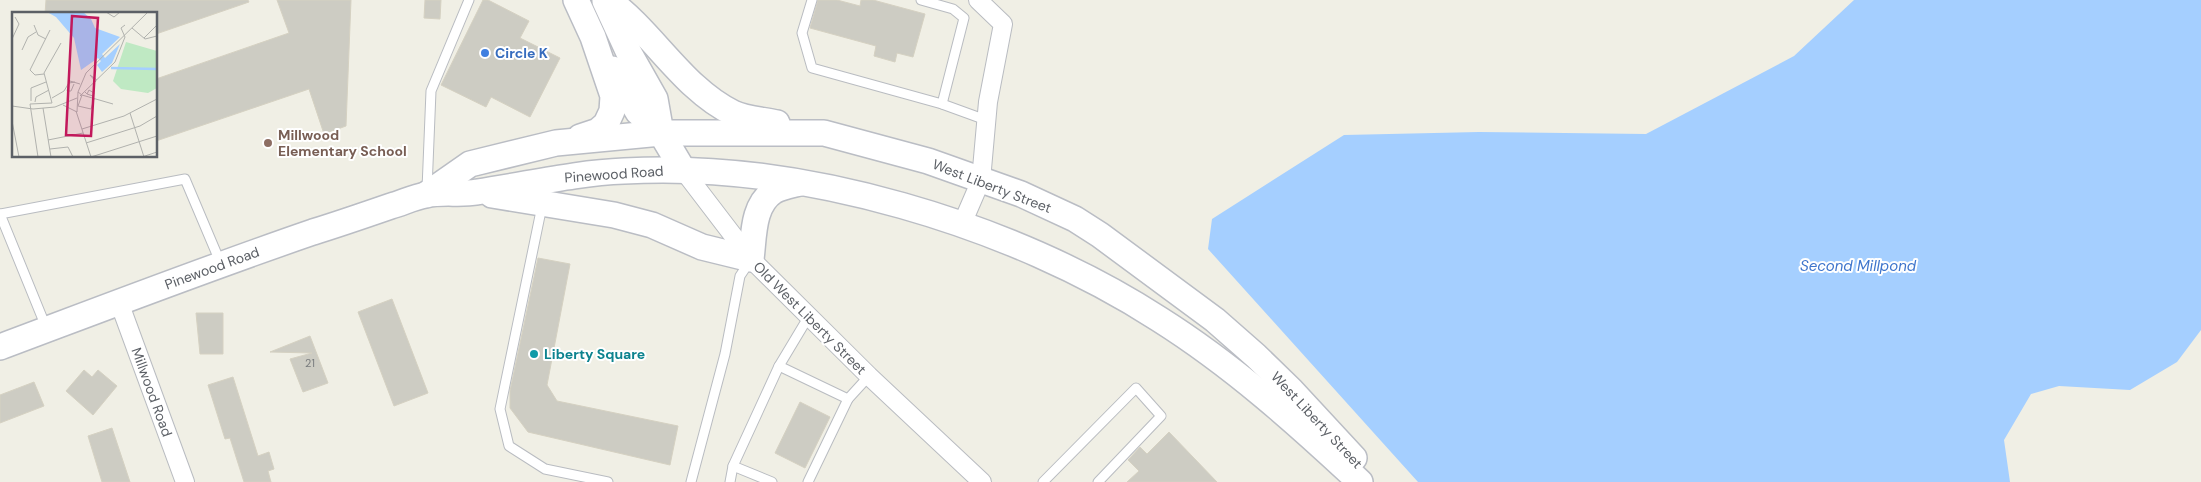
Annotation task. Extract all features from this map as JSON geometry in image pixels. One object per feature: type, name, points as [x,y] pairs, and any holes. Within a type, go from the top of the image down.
[{"type":"main road","points":[[556,143],[598,131],[606,124],[612,110],[613,96],[593,37],[576,0]]},
{"type":"main road","points":[[607,0],[629,53],[655,98],[661,133]]},
{"type":"main road","points":[[607,0],[626,12],[657,49],[689,80],[733,113],[824,133]]},
{"type":"main road","points":[[593,37],[638,112],[661,133]]},
{"type":"main road","name":"Pinewood Road","points":[[0,347],[221,264],[426,194],[470,164],[556,143],[661,133]]},
{"type":"main road","name":"West Liberty Street","points":[[661,133],[824,133],[928,161],[1021,194],[1075,219],[1126,253],[1208,315],[1292,390],[1344,446],[1374,482]]},
{"type":"main road","name":"Old West Liberty Street","points":[[661,133],[684,170]]},
{"type":"main road","name":"Pinewood Road","points":[[426,194],[475,192],[559,177],[623,170],[684,170]]},
{"type":"main road","name":"West Liberty Street","points":[[684,170],[800,182],[923,212],[962,224],[1060,264],[1155,316],[1255,389],[1360,482]]},
{"type":"main road","points":[[475,192],[614,215],[652,225],[702,247],[751,259],[755,220],[764,202],[774,191],[800,182]]},
{"type":"street","points":[[962,224],[981,180],[988,102],[1003,24],[978,0]]},
{"type":"street","name":"Old West Liberty Street","points":[[684,170],[751,259],[869,376],[982,482]]},
{"type":"street","name":"Millwood Road","points":[[119,302],[185,482]]},
{"type":"lane","points":[[426,194],[431,91],[469,0]]},
{"type":"lane","points":[[812,0],[802,33],[812,68],[942,104],[986,120]]},
{"type":"lane","points":[[921,0],[940,2],[954,9],[964,18],[942,104]]},
{"type":"lane","points":[[47,329],[0,214],[185,179],[221,264]]},
{"type":"lane","points":[[542,203],[500,409],[508,446],[545,469],[608,482]]},
{"type":"lane","points":[[690,482],[725,354],[740,276],[751,259]]},
{"type":"lane","points":[[730,482],[733,466],[779,366],[809,316]]},
{"type":"lane","points":[[779,366],[848,399]]},
{"type":"lane","points":[[808,482],[848,399],[869,376]]},
{"type":"lane","points":[[1043,482],[1136,388],[1161,416],[1098,482]]},
{"type":"lane","points":[[733,466],[772,482]]},
{"type":"water","name":"Second Millpond","points":[[1854,0],[2201,0],[2201,330],[2177,362],[2130,390],[2059,386],[2031,394],[2004,440],[2010,482],[1418,482],[1208,249],[1212,219],[1344,135],[1479,132],[1646,134],[1794,56]]},
{"type":"building","points":[[46,0],[248,0],[249,2],[158,33],[158,12],[45,12]]},
{"type":"building","points":[[277,0],[351,0],[346,126],[324,134],[309,89],[158,140],[158,78],[289,33]]},
{"type":"building","points":[[425,0],[441,0],[440,19],[424,18]]},
{"type":"building","name":"Circle K","points":[[483,0],[488,0],[529,21],[520,38],[560,58],[530,117],[491,97],[486,107],[441,85]]},
{"type":"building","points":[[818,0],[837,0],[860,6],[861,0],[873,0],[925,14],[913,57],[897,53],[895,62],[874,56],[876,46],[810,28]]},
{"type":"building","name":"Liberty Square","points":[[538,258],[570,264],[547,385],[557,401],[678,426],[670,465],[528,432],[510,408],[510,391]]},
{"type":"building","points":[[392,299],[428,393],[394,406],[358,312]]},
{"type":"building","points":[[196,313],[223,313],[223,354],[200,354]]},
{"type":"building","points":[[310,336],[328,383],[303,392],[290,359],[312,353],[270,352]]},
{"type":"building","points":[[84,370],[92,377],[98,370],[117,386],[93,415],[66,391]]},
{"type":"building","points":[[233,377],[258,456],[269,452],[274,469],[268,471],[271,482],[244,482],[230,438],[225,439],[208,385]]},
{"type":"building","points":[[34,382],[44,406],[0,423],[0,395]]},
{"type":"building","points":[[800,402],[830,417],[805,468],[775,453]]},
{"type":"building","points":[[112,428],[130,482],[102,482],[88,436]]},
{"type":"building","points":[[1169,432],[1217,482],[1127,482],[1139,471],[1128,460],[1140,447],[1147,454]]},
{"type":"place","name":"Circle K","points":[[485,53]]},
{"type":"place","name":"Millwood Elementary School","points":[[268,143]]},
{"type":"place","name":"Liberty Square","points":[[534,354]]}]
